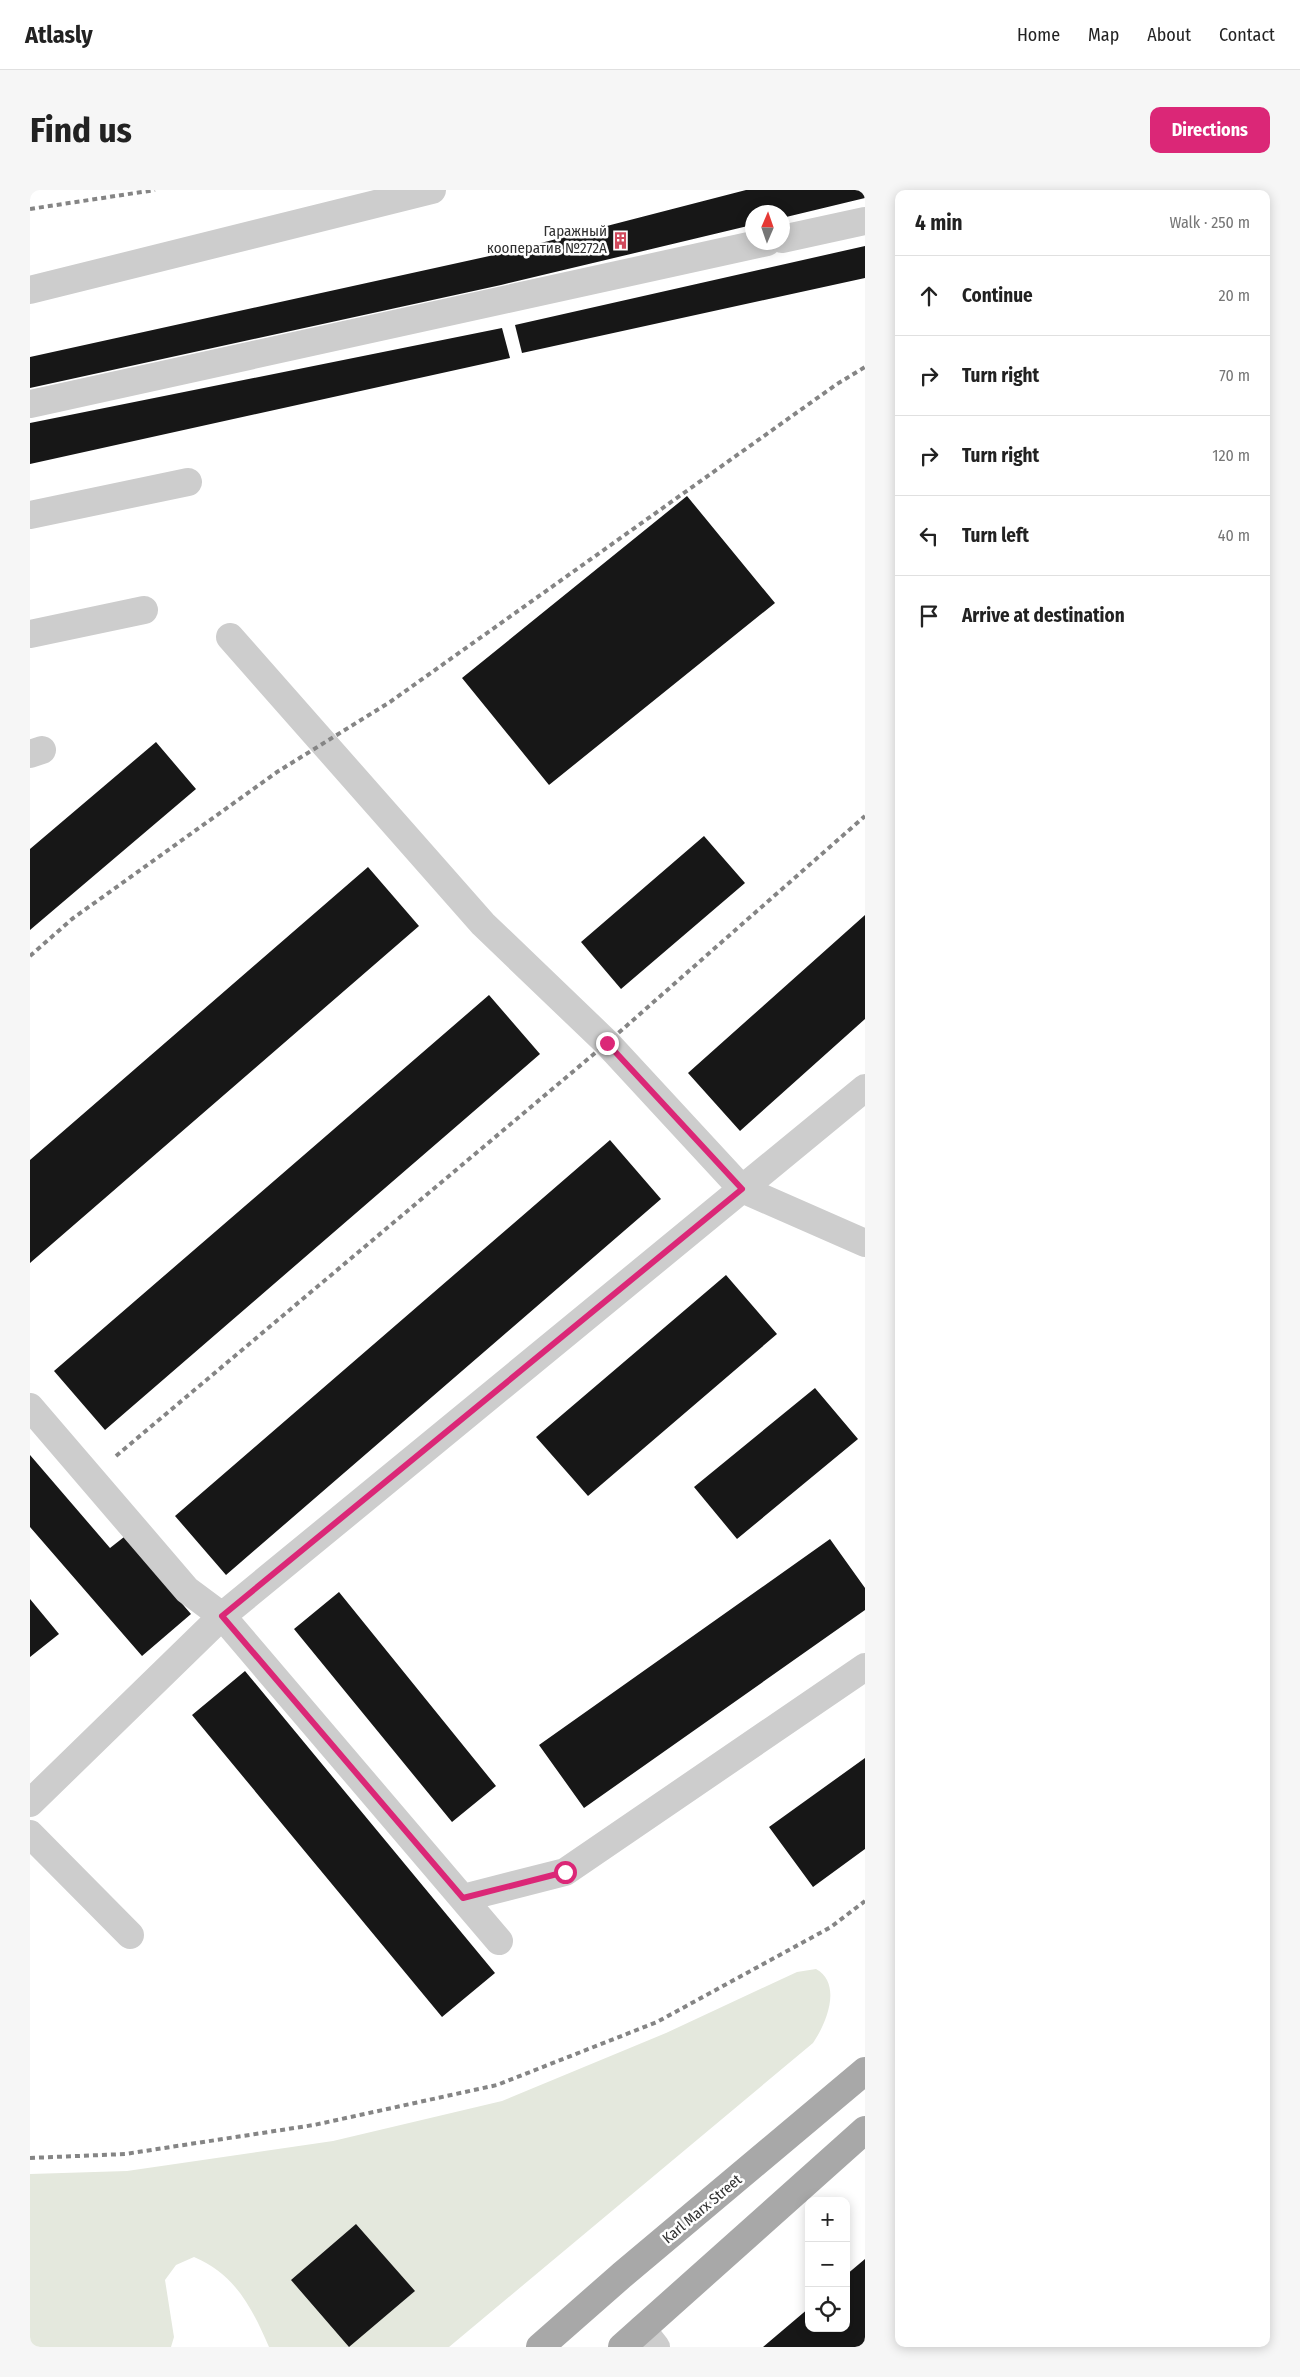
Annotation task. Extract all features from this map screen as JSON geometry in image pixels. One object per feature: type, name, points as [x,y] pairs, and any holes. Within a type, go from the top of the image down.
[{"type":"main road","name":"Karl Marx Street","points":[[540,2347],[622,2275],[865,2072]]},
{"type":"main road","points":[[640,2341],[865,2130]]},
{"type":"lane","points":[[30,290],[432,190]]},
{"type":"lane","points":[[790,237],[865,221]]},
{"type":"lane","points":[[30,404],[745,247]]},
{"type":"lane","points":[[30,515],[188,482]]},
{"type":"lane","points":[[30,634],[144,610]]},
{"type":"lane","points":[[230,637],[483,924],[607,1043],[742,1189],[865,1243]]},
{"type":"lane","points":[[30,1803],[222,1616],[865,1088]]},
{"type":"lane","points":[[30,1407],[187,1590],[222,1616],[499,1941]]},
{"type":"lane","points":[[463,1898],[565,1872],[865,1667]]},
{"type":"lane","points":[[30,1834],[130,1935]]},
{"type":"shaded area","points":[[816,1969],[829,1984],[830,1994],[827,2015],[813,2043],[449,2347],[269,2347],[249,2306],[231,2283],[221,2273],[194,2257],[176,2265],[165,2280],[174,2337],[171,2347],[30,2347],[30,2174],[127,2171],[333,2141],[502,2101],[666,2033],[797,1972]]},
{"type":"building","points":[[746,190],[865,190],[865,198],[790,216],[790,205],[745,205],[745,227],[501,285],[30,388],[30,357],[494,255]]},
{"type":"building","points":[[865,246],[865,278],[522,353],[515,325]]},
{"type":"building","points":[[502,328],[510,358],[30,464],[30,423]]},
{"type":"building","points":[[687,496],[775,603],[549,785],[462,678]]},
{"type":"building","points":[[156,742],[196,789],[30,930],[30,849]]},
{"type":"building","points":[[704,836],[745,883],[621,989],[581,942]]},
{"type":"building","points":[[368,867],[419,926],[30,1263],[30,1160]]},
{"type":"building","points":[[865,915],[865,1019],[740,1131],[688,1073]]},
{"type":"building","points":[[489,995],[540,1054],[105,1430],[54,1371]]},
{"type":"building","points":[[610,1140],[661,1199],[226,1575],[175,1516]]},
{"type":"building","points":[[726,1275],[777,1334],[588,1496],[536,1437]]},
{"type":"building","points":[[815,1388],[858,1439],[737,1539],[694,1487]]},
{"type":"building","points":[[30,1455],[110,1548],[124,1537],[191,1614],[142,1656],[30,1527]]},
{"type":"building","points":[[830,1539],[865,1588],[865,1610],[584,1808],[539,1745]]},
{"type":"building","points":[[339,1592],[496,1786],[452,1822],[294,1629]]},
{"type":"building","points":[[30,1599],[59,1634],[30,1657]]},
{"type":"building","points":[[245,1671],[495,1973],[442,2017],[192,1715]]},
{"type":"building","points":[[865,1758],[865,1849],[813,1887],[769,1827]]},
{"type":"building","points":[[356,2224],[415,2291],[349,2347],[291,2280]]},
{"type":"building","points":[[865,2259],[865,2347],[763,2347],[805,2311],[805,2332],[850,2332],[850,2272]]},
{"type":"railway","points":[[30,209],[155,190]]},
{"type":"railway","points":[[30,956],[72,919],[277,772],[390,702],[837,384],[865,367]]},
{"type":"railway","points":[[116,1456],[607,1043],[865,816]]},
{"type":"railway","points":[[30,2158],[125,2154],[314,2125],[497,2085],[657,2022],[831,1927],[865,1901]]},
{"type":"place","name":"Гаражный кооператив №272А","points":[[621,240]]},
{"type":"route","points":[[565,1872],[463,1898],[222,1616],[742,1189],[607,1043]]}]
